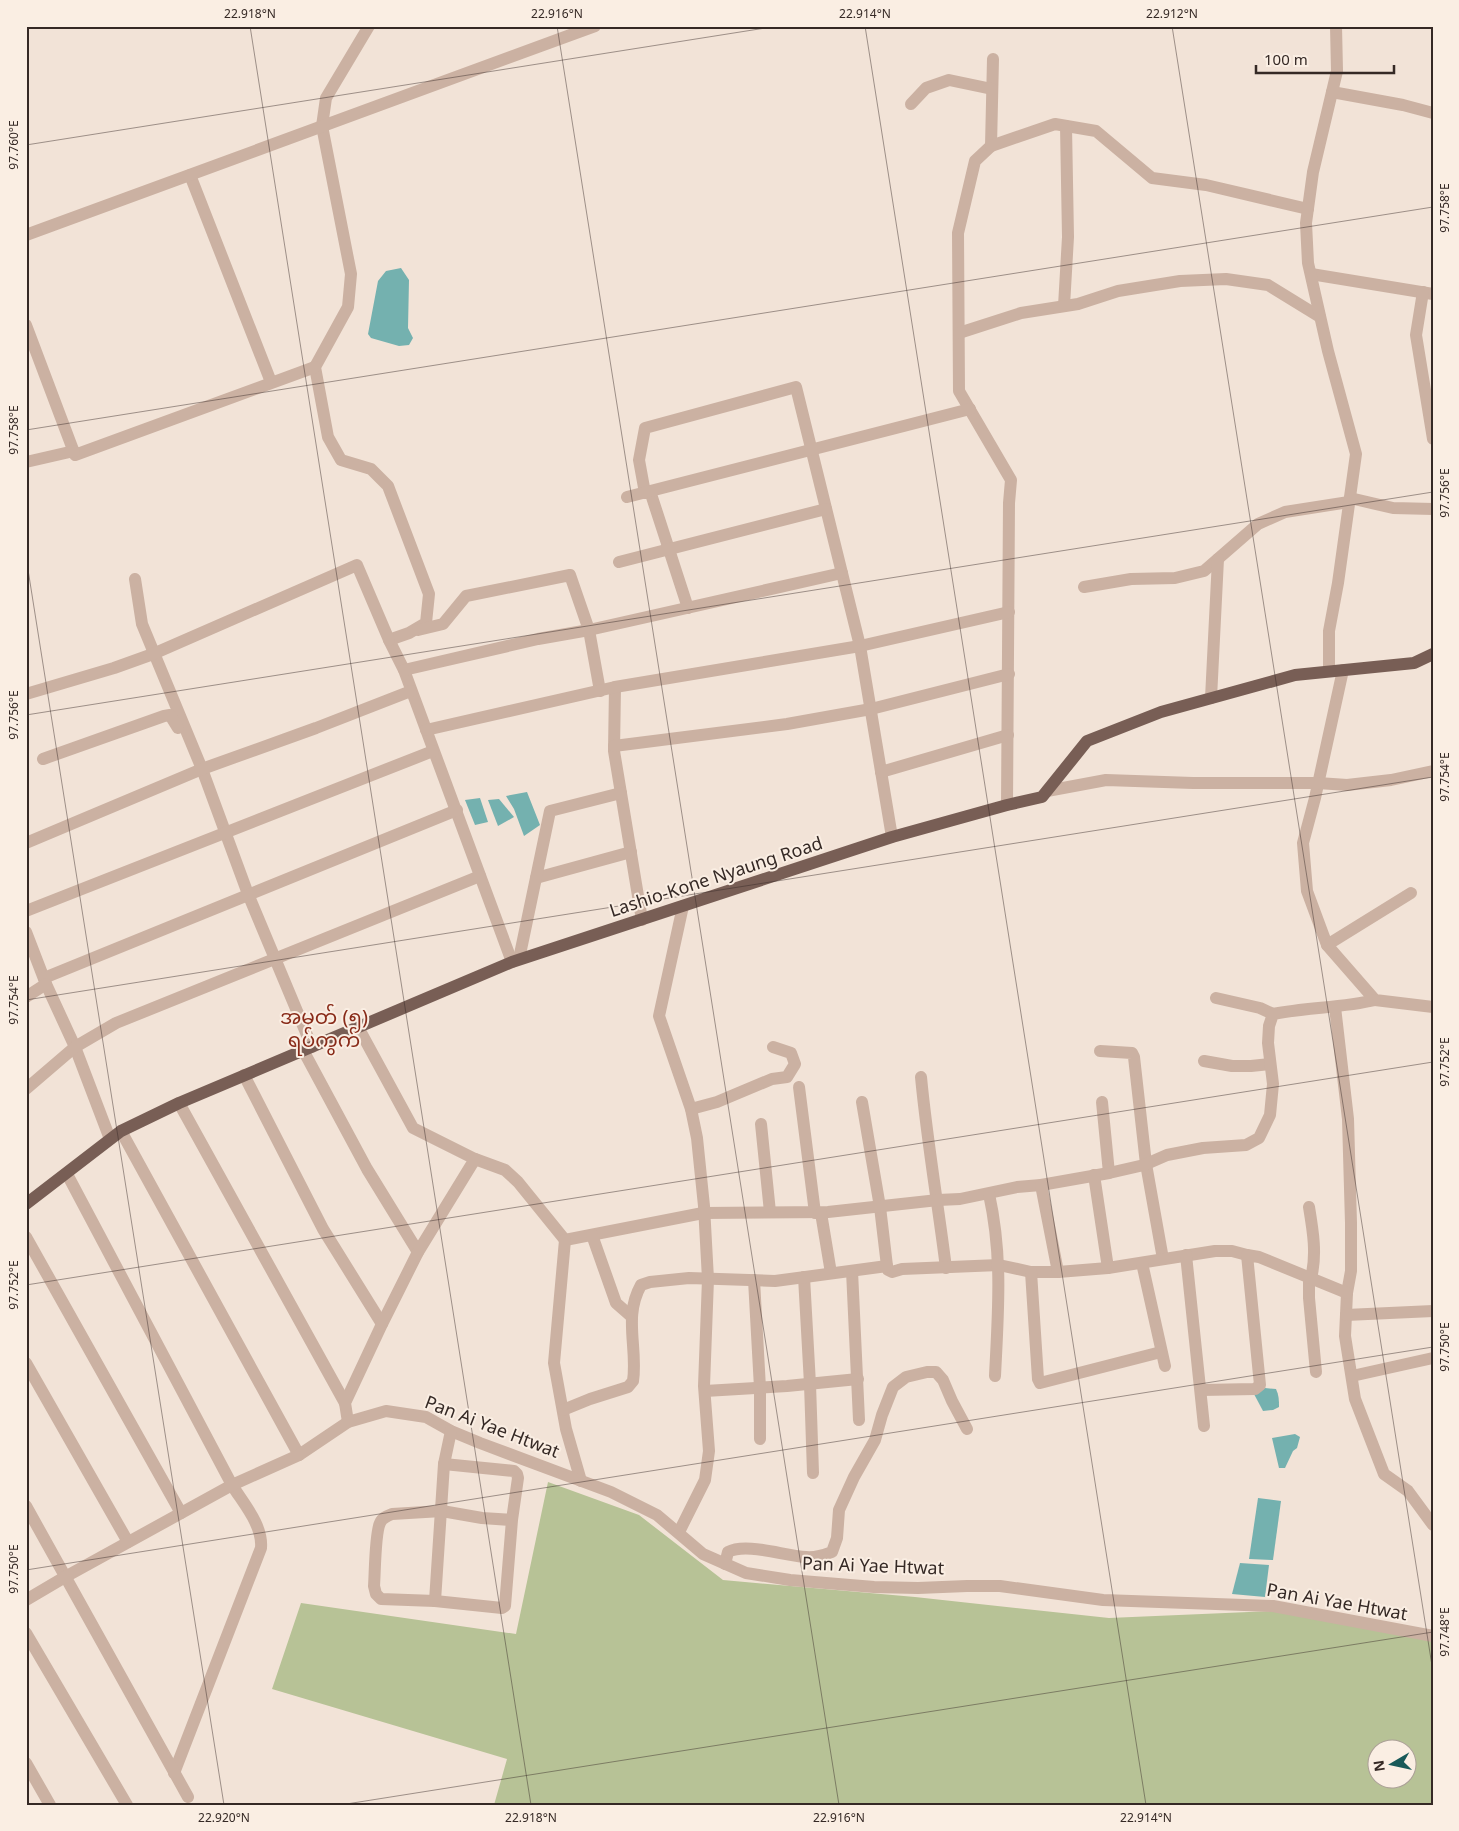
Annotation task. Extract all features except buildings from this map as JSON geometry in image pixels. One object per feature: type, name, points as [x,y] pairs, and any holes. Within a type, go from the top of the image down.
[{"type":"main road","name":"Lashio-Kone Nyaung Road","points":[[26,1204],[121,1131],[179,1103],[515,960],[892,837],[1042,797],[1087,741],[1161,712],[1295,675],[1414,663],[1433,654]]},
{"type":"street","points":[[369,26],[326,98],[322,126],[351,274],[348,307],[315,367],[328,437],[340,460],[370,469],[388,486],[429,594],[426,623],[409,633]]},
{"type":"street","points":[[26,235],[595,26]]},
{"type":"street","points":[[1329,671],[1328,631],[1338,583],[1356,454],[1328,351],[1308,263],[1306,223],[1313,172],[1337,71],[1336,26]]},
{"type":"street","points":[[991,146],[993,59]]},
{"type":"street","points":[[912,104],[926,88],[949,80],[992,89]]},
{"type":"street","points":[[1332,92],[1403,105],[1433,113]]},
{"type":"street","points":[[1007,805],[1011,480],[959,392],[958,233],[975,161],[991,146],[1055,124],[1096,131],[1152,178],[1206,185],[1308,209]]},
{"type":"street","points":[[1064,306],[1068,237],[1066,126]]},
{"type":"street","points":[[190,175],[272,382]]},
{"type":"street","points":[[1311,274],[1428,293],[1416,336],[1433,439]]},
{"type":"street","points":[[959,333],[1021,313],[1078,304],[1118,291],[1180,281],[1226,279],[1268,285],[1320,317]]},
{"type":"street","points":[[26,325],[75,455],[315,367]]},
{"type":"street","points":[[688,608],[648,492],[639,460],[645,428],[796,387],[860,646],[892,837]]},
{"type":"street","points":[[627,497],[970,409]]},
{"type":"street","points":[[26,462],[74,451]]},
{"type":"street","points":[[1084,587],[1131,579],[1175,578],[1204,571],[1258,524],[1284,512],[1350,500],[1393,508],[1433,509]]},
{"type":"street","points":[[619,562],[826,509]]},
{"type":"street","points":[[1211,698],[1218,559]]},
{"type":"street","points":[[26,694],[114,668],[153,654],[357,565],[404,670],[480,876],[515,960]]},
{"type":"street","points":[[404,670],[842,573]]},
{"type":"street","points":[[389,640],[443,624],[466,596],[570,575],[589,630],[600,691]]},
{"type":"street","points":[[135,579],[142,624],[153,654],[202,768],[248,894],[276,959],[308,1049],[367,1169],[418,1252]]},
{"type":"street","points":[[426,730],[615,687],[860,646],[1009,612]]},
{"type":"street","points":[[1343,670],[1303,843],[1307,890],[1327,944],[1375,1000]]},
{"type":"street","points":[[614,746],[787,724],[870,709],[1009,674]]},
{"type":"street","points":[[615,687],[614,746],[642,920]]},
{"type":"street","points":[[26,844],[202,768],[316,728],[411,691]]},
{"type":"street","points":[[43,759],[170,715],[190,754],[202,768]]},
{"type":"street","points":[[881,772],[1008,735]]},
{"type":"street","points":[[26,911],[433,751]]},
{"type":"street","points":[[1047,791],[1106,780],[1194,783],[1356,784],[1391,780],[1433,771]]},
{"type":"street","points":[[515,960],[536,878],[550,811],[621,793]]},
{"type":"street","points":[[26,997],[45,981],[248,894],[457,810]]},
{"type":"street","points":[[536,878],[631,852]]},
{"type":"street","points":[[26,1089],[75,1047],[116,1022],[480,876]]},
{"type":"street","points":[[1327,944],[1411,893]]},
{"type":"street","points":[[679,1532],[705,1480],[709,1451],[705,1391],[708,1279],[704,1213],[696,1138],[692,1109],[659,1016],[683,906]]},
{"type":"street","points":[[26,932],[45,981],[75,1047],[110,1140]]},
{"type":"street","points":[[1216,998],[1260,1008],[1274,1014],[1288,1011],[1353,1006],[1375,1000],[1433,1006]]},
{"type":"street","points":[[1335,1007],[1348,1119],[1351,1271],[1347,1293],[1345,1336],[1354,1399],[1384,1474],[1408,1491],[1433,1525]]},
{"type":"street","points":[[564,1240],[704,1213],[818,1213],[960,1199],[1017,1187],[1042,1185],[1109,1173],[1146,1164],[1167,1155],[1203,1148],[1246,1145],[1259,1138],[1270,1115],[1273,1084],[1268,1043],[1269,1026],[1274,1014]]},
{"type":"street","points":[[358,1027],[413,1128],[475,1159],[505,1170],[518,1182],[564,1240],[554,1363],[566,1428],[582,1481]]},
{"type":"street","points":[[692,1109],[717,1102],[772,1079],[787,1077],[795,1064],[791,1053],[773,1047]]},
{"type":"street","points":[[1100,1051],[1132,1053],[1146,1164],[1163,1259]]},
{"type":"street","points":[[1204,1061],[1232,1066],[1270,1064]]},
{"type":"street","points":[[244,1075],[323,1229],[382,1324]]},
{"type":"street","points":[[921,1077],[925,1125],[938,1200],[946,1268]]},
{"type":"street","points":[[799,1087],[818,1213],[831,1274]]},
{"type":"street","points":[[862,1102],[880,1207],[887,1266],[888,1270],[892,1272],[1000,1266],[1031,1272],[1058,1272],[1108,1268],[1215,1251],[1259,1257],[1347,1293]]},
{"type":"street","points":[[1102,1102],[1109,1173]]},
{"type":"street","points":[[179,1103],[345,1403],[348,1422]]},
{"type":"street","points":[[761,1124],[770,1212]]},
{"type":"street","points":[[121,1131],[299,1455]]},
{"type":"street","points":[[345,1403],[418,1252],[475,1159]]},
{"type":"street","points":[[67,1174],[232,1485],[260,1529],[262,1540],[261,1548],[174,1773]]},
{"type":"street","points":[[1094,1175],[1108,1268]]},
{"type":"street","points":[[1042,1185],[1058,1272]]},
{"type":"street","points":[[989,1194],[995,1220],[1000,1266],[995,1376]]},
{"type":"street","points":[[1308,1207],[1312,1226],[1315,1263],[1310,1278],[1309,1298],[1316,1372]]},
{"type":"street","points":[[592,1234],[616,1303],[632,1317]]},
{"type":"street","points":[[26,1237],[181,1513]]},
{"type":"street","points":[[1186,1255],[1204,1426]]},
{"type":"street","points":[[1201,1390],[1255,1389],[1260,1385],[1247,1255]]},
{"type":"street","points":[[1142,1263],[1165,1366]]},
{"type":"street","points":[[563,1410],[590,1398],[628,1386],[633,1381],[632,1317],[634,1298],[641,1285],[650,1282],[689,1278],[775,1281],[887,1266]]},
{"type":"street","points":[[852,1271],[859,1420]]},
{"type":"street","points":[[1031,1272],[1038,1380],[1040,1383],[1161,1352]]},
{"type":"street","points":[[804,1277],[813,1473]]},
{"type":"street","points":[[754,1280],[760,1388],[760,1439]]},
{"type":"street","points":[[1346,1315],[1433,1311]]},
{"type":"street","points":[[1352,1376],[1433,1358]]},
{"type":"street","points":[[26,1363],[128,1542]]},
{"type":"street","points":[[725,1564],[728,1552],[736,1548],[805,1557],[821,1557],[832,1552],[837,1538],[839,1510],[854,1477],[875,1440],[893,1387],[906,1376],[936,1372],[943,1380],[966,1428]]},
{"type":"street","points":[[705,1391],[858,1379]]},
{"type":"street","name":"Pan Ai Yae Htwat","points":[[26,1600],[232,1485],[299,1455],[348,1422],[386,1411],[426,1417],[451,1431],[611,1492],[658,1515],[703,1554],[746,1572],[790,1580],[874,1587],[1000,1586],[1103,1600],[1273,1606],[1433,1636]]},
{"type":"street","points":[[435,1601],[444,1464],[451,1431]]},
{"type":"street","points":[[444,1464],[514,1471],[517,1474],[506,1606],[502,1608],[435,1601],[381,1599],[376,1594],[374,1586],[380,1522],[386,1517],[392,1514],[442,1510],[482,1518],[512,1520]]},
{"type":"street","points":[[26,1506],[188,1797]]},
{"type":"street","points":[[26,1633],[127,1805]]},
{"type":"street","points":[[26,1763],[50,1805]]},
{"type":"green space","points":[[548,1482],[639,1515],[723,1580],[915,1597],[1109,1618],[1273,1611],[1433,1641],[1433,1805],[494,1805],[507,1759],[272,1689],[301,1603],[516,1634]]},
{"type":"water","points":[[401,268],[409,280],[408,328],[413,338],[409,345],[399,346],[371,338],[368,334],[378,281],[386,271]]},
{"type":"water","points":[[527,792],[540,825],[524,836],[514,809],[506,796]]},
{"type":"water","points":[[480,798],[488,822],[475,825],[465,800]]},
{"type":"water","points":[[499,799],[514,817],[498,826],[488,800]]},
{"type":"water","points":[[1265,1388],[1276,1389],[1279,1407],[1263,1411],[1254,1394]]},
{"type":"water","points":[[1295,1434],[1300,1437],[1297,1448],[1293,1451],[1285,1468],[1279,1468],[1272,1438]]},
{"type":"water","points":[[1258,1498],[1281,1501],[1273,1560],[1249,1559]]},
{"type":"water","points":[[1240,1563],[1269,1565],[1265,1597],[1232,1594]]},
{"type":"district","name":"အမှတ် (၅) ရပ်ကွက်","points":[[324,1028]]}]
